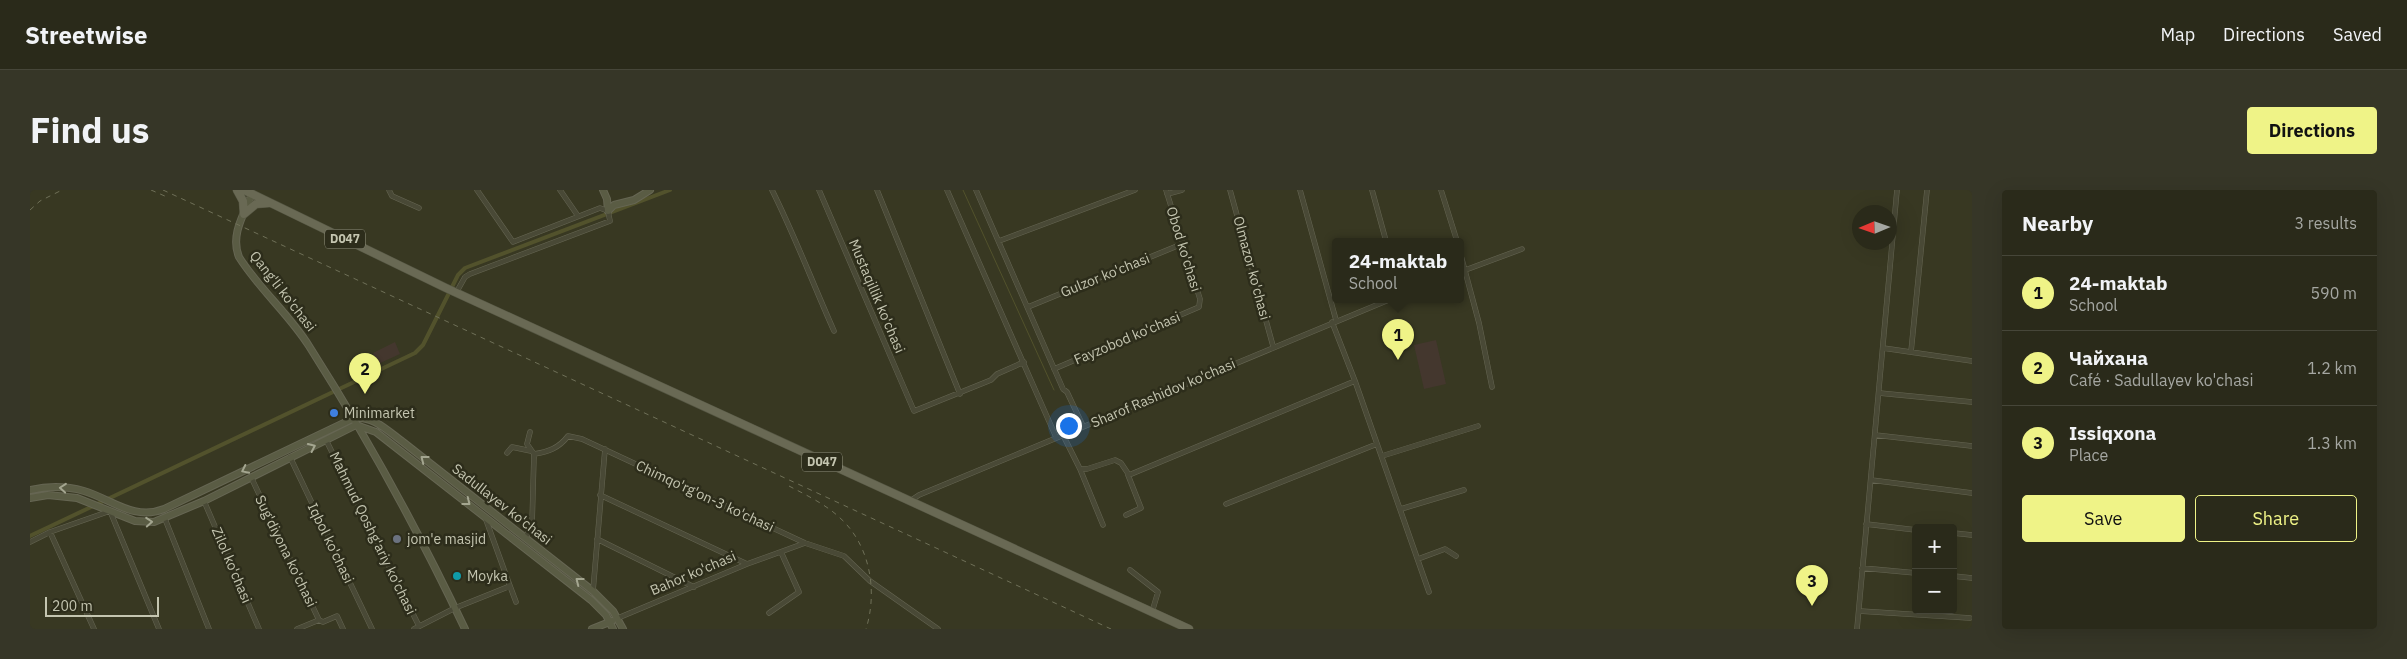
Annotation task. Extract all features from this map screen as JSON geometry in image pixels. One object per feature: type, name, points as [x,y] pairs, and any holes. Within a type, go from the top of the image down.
[{"type":"main road","points":[[237,190],[243,201],[244,214]]},
{"type":"main road","points":[[603,190],[607,199],[608,211]]},
{"type":"main road","points":[[608,211],[614,205],[634,200],[650,190]]},
{"type":"main road","name":"Qang'li ko'chasi","points":[[248,192],[244,214],[235,240],[240,256],[308,344],[408,514],[465,629]]},
{"type":"main road","name":"D047","points":[[248,192],[456,293],[1189,629]]},
{"type":"main road","points":[[244,214],[256,204],[271,203]]},
{"type":"main road","name":"Sadullayev ko'chasi","points":[[352,419],[362,417],[374,422],[525,538],[593,591],[618,618],[622,629]]},
{"type":"main road","points":[[30,490],[60,487],[96,495],[140,513],[160,511],[352,419]]},
{"type":"main road","points":[[30,498],[58,496],[87,501],[143,523],[165,519],[356,425],[376,432],[591,600],[610,621],[613,629]]},
{"type":"main road","name":"Bahor ko'chasi","points":[[592,629],[618,618]]},
{"type":"street","points":[[389,190],[392,196],[419,208]]},
{"type":"street","points":[[456,293],[470,274],[610,221],[608,211],[600,208],[513,242],[477,190]]},
{"type":"street","points":[[560,190],[578,216]]},
{"type":"street","points":[[772,190],[786,217],[794,241],[834,331]]},
{"type":"street","name":"Mustaqillik ko'chasi","points":[[819,190],[914,411],[960,394]]},
{"type":"street","points":[[877,190],[960,394],[1024,362]]},
{"type":"street","points":[[948,190],[1056,438]]},
{"type":"street","points":[[976,190],[1054,369],[1083,426]]},
{"type":"street","points":[[999,241],[1135,190]]},
{"type":"street","points":[[1166,192],[1182,190]]},
{"type":"street","name":"Olmazor ko'chasi","points":[[1230,190],[1273,346]]},
{"type":"street","points":[[1300,190],[1334,321],[1429,592]]},
{"type":"street","points":[[1372,190],[1385,238]]},
{"type":"street","points":[[1441,190],[1456,238]]},
{"type":"street","points":[[1857,629],[1897,190]]},
{"type":"street","points":[[1911,352],[1927,190]]},
{"type":"street","name":"Obod ko'chasi","points":[[1166,192],[1200,299],[1199,307]]},
{"type":"street","name":"Gulzor ko'chasi","points":[[1028,307],[1182,244]]},
{"type":"street","points":[[1466,270],[1522,249]]},
{"type":"street","points":[[1464,264],[1492,386]]},
{"type":"street","name":"Sharof Rashidov ko'chasi","points":[[909,502],[918,495],[1273,346],[1381,303]]},
{"type":"street","name":"Fayzobod ko'chasi","points":[[1054,369],[1199,307]]},
{"type":"street","points":[[1883,348],[1972,360]]},
{"type":"street","points":[[1128,475],[1355,381]]},
{"type":"street","points":[[1879,392],[1972,402]]},
{"type":"street","points":[[1382,456],[1478,426]]},
{"type":"street","points":[[525,538],[532,526],[532,453],[527,444],[530,432]]},
{"type":"street","points":[[1064,435],[1103,525]]},
{"type":"street","name":"Chimqo'rg'on-3 ko'chasi","points":[[532,453],[549,451],[563,442],[568,436],[582,439],[805,543],[844,556],[870,581],[938,629]]},
{"type":"street","points":[[1875,436],[1972,446]]},
{"type":"street","name":"Mahmud Qoshg'ariy ko'chasi","points":[[326,440],[419,626]]},
{"type":"street","points":[[1226,504],[1377,444]]},
{"type":"street","points":[[507,453],[512,447],[532,453]]},
{"type":"street","points":[[593,591],[605,449]]},
{"type":"street","name":"Iqbol ko'chasi","points":[[290,457],[372,629]]},
{"type":"street","points":[[1080,469],[1087,469],[1115,460],[1121,463],[1128,475],[1141,508],[1126,515]]},
{"type":"street","name":"Sug'diyona ko'chasi","points":[[251,477],[319,620],[323,622],[337,616],[343,629]]},
{"type":"street","points":[[1871,480],[1972,493]]},
{"type":"street","points":[[1401,509],[1464,490]]},
{"type":"street","points":[[600,495],[747,564]]},
{"type":"street","name":"Zilol ko'chasi","points":[[204,500],[259,629]]},
{"type":"street","points":[[30,542],[50,532],[110,511],[159,629]]},
{"type":"street","points":[[484,516],[516,602]]},
{"type":"street","points":[[165,519],[209,629]]},
{"type":"street","points":[[1866,524],[1912,530]]},
{"type":"street","points":[[50,532],[94,629]]},
{"type":"street","points":[[1957,533],[1972,535]]},
{"type":"street","points":[[597,539],[694,587]]},
{"type":"street","name":"Bahor ko'chasi","points":[[618,618],[747,564],[805,543]]},
{"type":"street","points":[[1418,559],[1445,549],[1456,556]]},
{"type":"street","points":[[769,613],[800,592],[781,552]]},
{"type":"street","points":[[1862,568],[1912,572]]},
{"type":"street","points":[[1130,570],[1158,592],[1152,612]]},
{"type":"street","points":[[1957,576],[1972,578]]},
{"type":"street","points":[[414,629],[455,608],[510,586]]},
{"type":"street","points":[[1859,611],[1970,618]]},
{"type":"street","points":[[297,629],[319,620]]},
{"type":"shaded area","points":[[1436,340],[1446,384],[1424,389],[1414,345]]},
{"type":"shaded area","points":[[395,342],[400,354],[378,364],[373,353]]},
{"type":"waterway","points":[[30,536],[415,353],[423,345],[458,275],[465,268],[670,190]]},
{"type":"waterway","points":[[963,190],[1054,390]]},
{"type":"railway","points":[[30,210],[40,201],[62,190]]},
{"type":"railway","points":[[151,190],[167,197]]},
{"type":"railway","points":[[163,190],[1111,629]]},
{"type":"railway","points":[[789,486],[834,512],[850,528],[858,541],[869,569],[871,584],[870,614],[866,629]]},
{"type":"place","name":"24-maktab","points":[[1398,360]]},
{"type":"place","name":"Чайхана","points":[[365,394]]},
{"type":"place","name":"Minimarket","points":[[334,413]]},
{"type":"place","name":"jom'e masjid","points":[[397,539]]},
{"type":"place","name":"Moyka","points":[[457,576]]},
{"type":"place","name":"Issiqxona","points":[[1812,606]]}]
